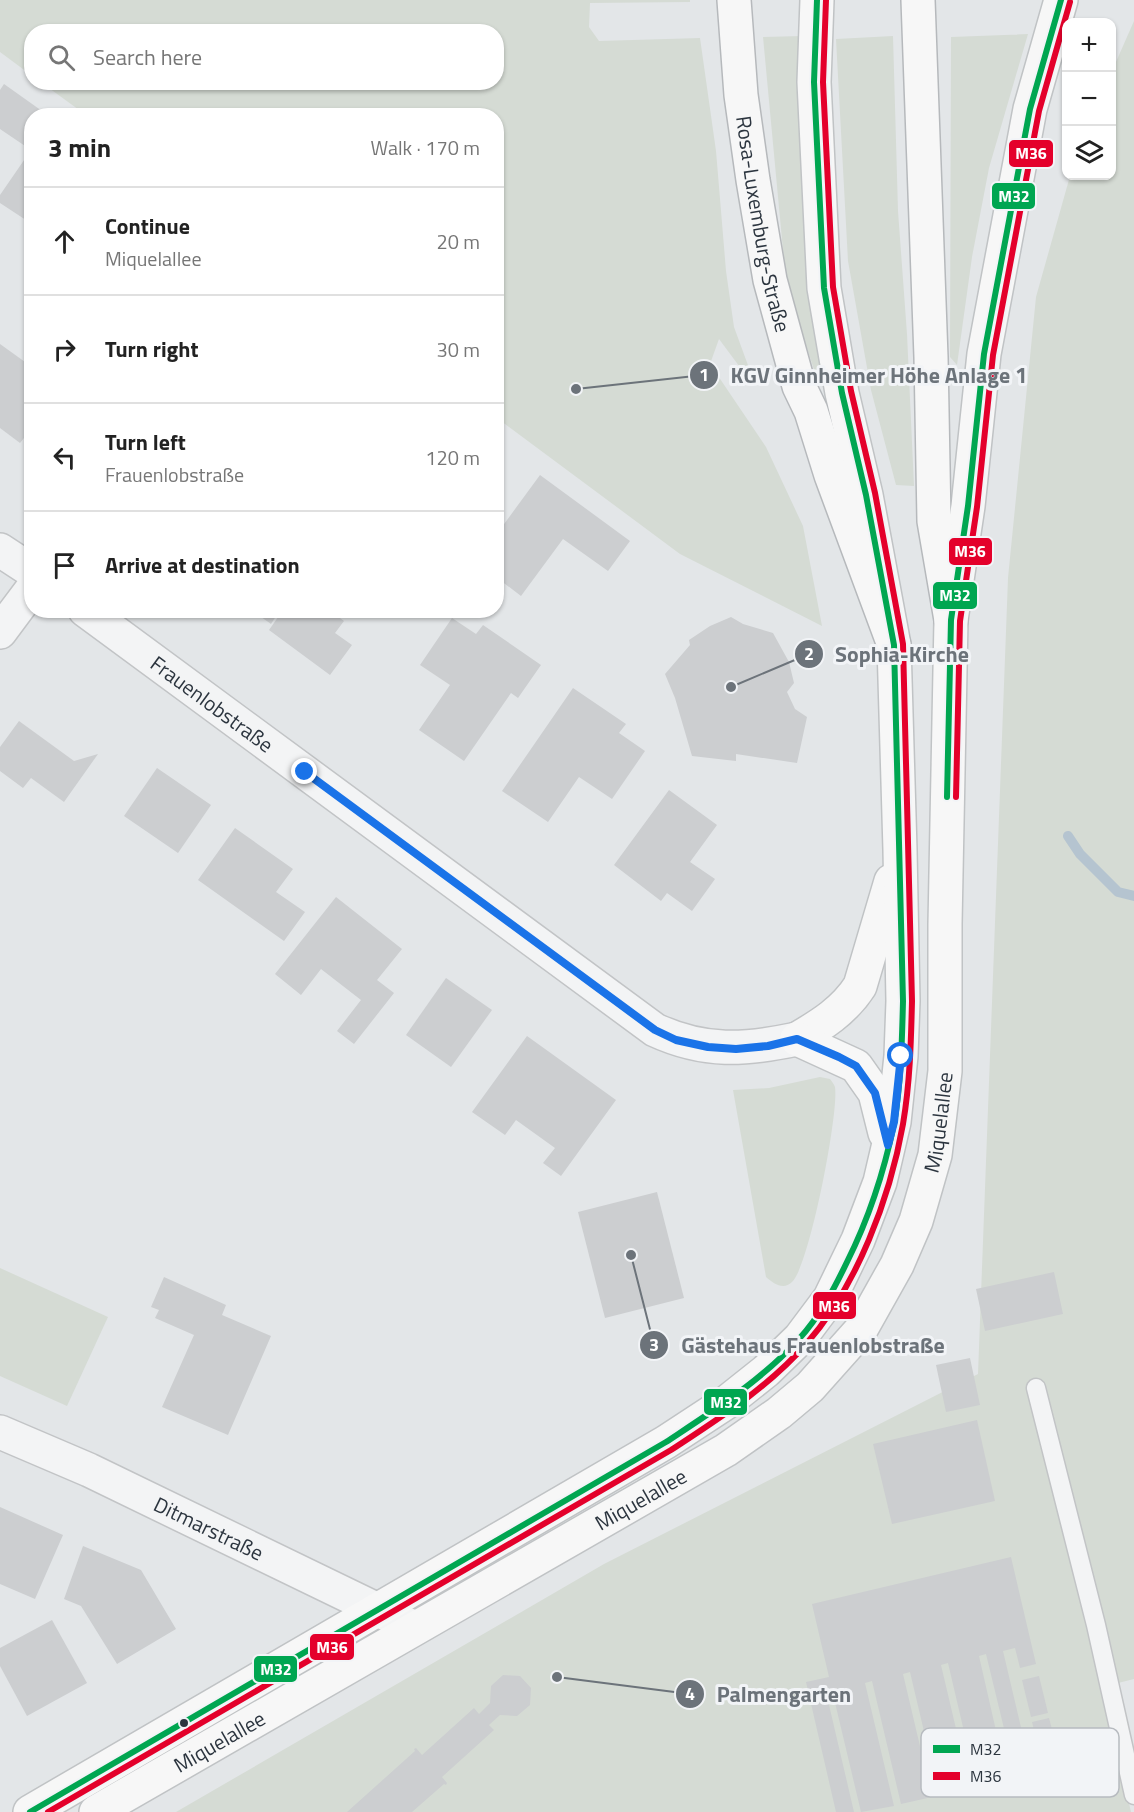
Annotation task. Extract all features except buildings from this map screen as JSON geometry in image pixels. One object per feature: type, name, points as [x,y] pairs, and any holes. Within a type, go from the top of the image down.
[{"type":"main road","points":[[712,0],[741,95]]},
{"type":"main road","name":"Rosa-Luxemburg-Straße","points":[[734,0],[741,95],[770,280],[799,386],[811,411],[831,475],[894,645]]},
{"type":"main road","name":"Miquelallee","points":[[30,1812],[666,1442],[727,1402],[766,1371],[800,1338],[830,1298],[858,1240],[880,1182],[894,1122],[901,1056],[903,1001],[894,645],[824,288],[814,82],[817,0]]},
{"type":"main road","points":[[918,0],[931,357],[934,521],[951,620]]},
{"type":"main road","name":"Miquelallee","points":[[96,1812],[706,1461],[779,1413],[810,1387],[860,1331],[876,1304],[916,1221],[935,1155],[945,1071],[945,912],[951,620],[968,506],[984,354],[1030,109],[1061,0]]},
{"type":"main road","points":[[797,1039],[829,1020],[852,998],[860,986],[900,850]]},
{"type":"main road","points":[[797,1039],[856,1066],[875,1093],[888,1145]]},
{"type":"street","points":[[0,550],[24,566]]},
{"type":"street","points":[[0,632],[24,600]]},
{"type":"street","name":"Frauenlobstraße","points":[[96,618],[655,1030],[676,1040],[708,1047],[736,1049],[768,1046],[797,1039]]},
{"type":"street","name":"Ditmarstraße","points":[[0,1432],[89,1470],[415,1628]]},
{"type":"lane","points":[[1036,1388],[1096,1625],[1134,1795]]},
{"type":"shaded area","points":[[0,0],[690,0],[690,2],[590,3],[589,27],[599,41],[700,38],[716,151],[726,271],[734,327],[749,368],[745,374],[719,339],[710,364],[766,447],[803,526],[822,626],[680,554],[504,423],[504,108],[76,108],[52,90],[504,90],[504,24],[24,24],[24,70],[0,52]]},
{"type":"shaded area","points":[[1134,21],[1134,1679],[1102,1687],[1112,1728],[921,1728],[921,1797],[1119,1797],[1119,1760],[1131,1812],[176,1812],[604,1564],[978,1374],[1008,578],[1036,297],[1069,180],[1116,180],[1116,62]]},
{"type":"shaded area","points":[[1028,34],[989,168],[972,257],[957,365],[950,357],[951,37]]},
{"type":"shaded area","points":[[802,36],[826,372],[815,373],[786,282],[763,37]]},
{"type":"shaded area","points":[[893,36],[898,211],[907,334],[914,486],[896,485],[871,390],[848,261],[836,39]]},
{"type":"shaded area","points":[[820,1077],[830,1079],[835,1087],[833,1126],[828,1155],[815,1218],[800,1268],[793,1281],[783,1286],[766,1277],[733,1090],[769,1088]]},
{"type":"shaded area","points":[[0,1268],[108,1317],[67,1406],[0,1376]]},
{"type":"waterway","points":[[1068,836],[1080,854],[1118,892],[1134,896]]},
{"type":"transit line","name":"M32","points":[[30,1812],[666,1442],[719,1407],[753,1382],[807,1330],[832,1292],[862,1229],[881,1177],[890,1142],[901,1063],[903,1001],[894,645],[866,495],[842,393],[824,288],[814,82],[817,0]]},
{"type":"transit line","name":"M36","points":[[48,1812],[671,1450],[725,1414],[760,1388],[807,1343],[841,1295],[869,1240],[890,1181],[897,1152],[903,1124],[910,1062],[912,1001],[903,644],[875,493],[851,391],[833,287],[823,82],[826,0]]},
{"type":"transit line","name":"M32","points":[[947,797],[951,620],[968,506],[984,354],[1030,109],[1061,0]]},
{"type":"transit line","name":"M36","points":[[956,797],[960,621],[977,507],[993,355],[1039,111],[1070,2]]},
{"type":"place","name":"KGV Ginnheimer Höhe Anlage 1","points":[[576,389]]},
{"type":"place","name":"Sophia-Kirche","points":[[731,687]]},
{"type":"place","name":"Gästehaus Frauenlobstraße","points":[[631,1255]]},
{"type":"place","name":"Palmengarten","points":[[557,1677]]},
{"type":"route","points":[[305,772],[655,1030],[676,1040],[708,1047],[736,1049],[768,1046],[797,1039],[856,1066],[875,1093],[888,1145],[894,1122],[901,1056]]}]
